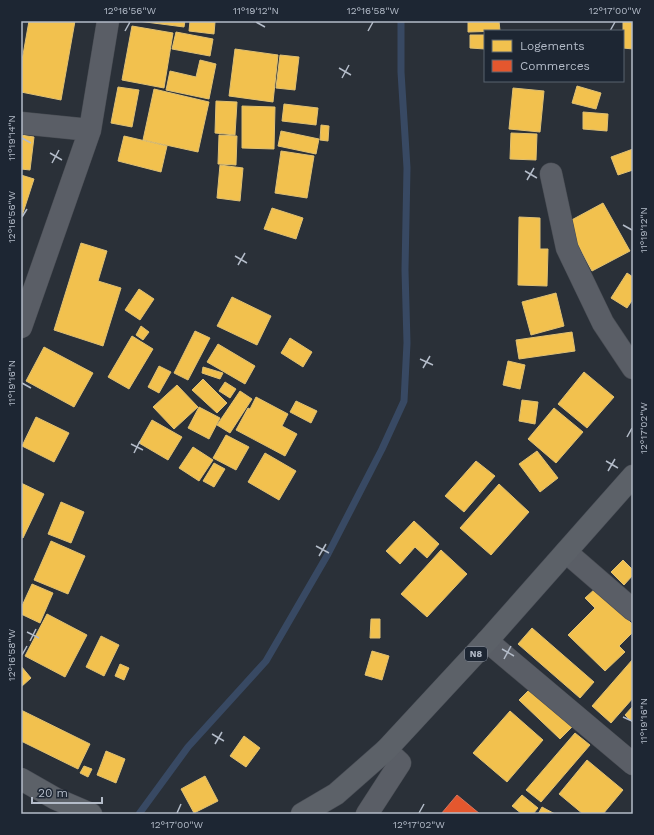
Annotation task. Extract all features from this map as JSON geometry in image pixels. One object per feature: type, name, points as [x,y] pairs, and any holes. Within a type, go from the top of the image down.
[{"type":"main road","name":"N8","points":[[302,814],[336,794],[386,750],[488,641],[633,476]]},
{"type":"main road","points":[[21,779],[56,799],[91,814]]},
{"type":"street","points":[[21,327],[90,130],[108,21]]},
{"type":"street","points":[[21,123],[90,130]]},
{"type":"street","points":[[551,174],[567,248],[603,323],[633,368]]},
{"type":"street","points":[[566,552],[633,610]]},
{"type":"street","points":[[488,641],[633,764]]},
{"type":"street","points":[[367,814],[400,763],[386,750]]},
{"type":"building: Logements","points":[[29,21],[75,21],[61,100],[21,92],[21,66]]},
{"type":"building: Logements","points":[[138,21],[185,21],[184,27]]},
{"type":"building: Logements","points":[[190,21],[215,22],[214,34],[189,31]]},
{"type":"building: Logements","points":[[468,21],[499,21],[500,30],[468,32]]},
{"type":"building: Logements","points":[[623,21],[633,21],[633,49],[624,48]]},
{"type":"building: Logements","points":[[132,26],[173,33],[164,88],[122,80]]},
{"type":"building: Logements","points":[[176,32],[213,39],[210,56],[172,49]]},
{"type":"building: Logements","points":[[470,35],[484,35],[484,49],[470,48]]},
{"type":"building: Logements","points":[[235,49],[278,55],[273,102],[229,96]]},
{"type":"building: Logements","points":[[280,55],[299,57],[295,90],[276,88]]},
{"type":"building: Logements","points":[[200,60],[216,64],[209,99],[166,90],[170,71],[196,77]]},
{"type":"building: Logements","points":[[577,86],[601,93],[596,109],[572,103]]},
{"type":"building: Logements","points":[[118,87],[139,90],[132,127],[111,123]]},
{"type":"building: Logements","points":[[513,88],[544,91],[540,132],[509,129]]},
{"type":"building: Logements","points":[[154,89],[209,102],[198,152],[143,140]]},
{"type":"building: Logements","points":[[216,101],[237,102],[235,135],[215,133]]},
{"type":"building: Logements","points":[[284,104],[318,108],[316,125],[282,121]]},
{"type":"building: Logements","points":[[242,106],[275,107],[274,149],[242,148]]},
{"type":"building: Logements","points":[[583,112],[608,114],[607,131],[583,129]]},
{"type":"building: Logements","points":[[321,125],[329,126],[328,141],[320,140]]},
{"type":"building: Logements","points":[[281,131],[319,139],[316,154],[278,146]]},
{"type":"building: Logements","points":[[511,133],[537,134],[536,160],[510,159]]},
{"type":"building: Logements","points":[[21,135],[34,137],[30,170],[21,169]]},
{"type":"building: Logements","points":[[219,135],[237,136],[236,165],[218,164]]},
{"type":"building: Logements","points":[[124,136],[167,146],[161,172],[118,161]]},
{"type":"building: Logements","points":[[633,149],[633,170],[618,175],[611,157]]},
{"type":"building: Logements","points":[[281,151],[314,156],[307,198],[275,193]]},
{"type":"building: Logements","points":[[220,165],[243,168],[240,201],[217,198]]},
{"type":"building: Logements","points":[[21,175],[34,179],[21,219]]},
{"type":"building: Logements","points":[[603,203],[630,251],[592,271],[566,223]]},
{"type":"building: Logements","points":[[272,208],[303,218],[296,239],[264,229]]},
{"type":"building: Logements","points":[[519,217],[540,218],[540,249],[548,249],[547,286],[518,285]]},
{"type":"building: Logements","points":[[81,243],[107,251],[98,281],[121,288],[103,346],[54,330]]},
{"type":"building: Logements","points":[[627,273],[633,277],[633,299],[627,308],[611,298]]},
{"type":"building: Logements","points":[[139,289],[154,299],[140,320],[125,310]]},
{"type":"building: Logements","points":[[556,293],[564,326],[531,335],[522,302]]},
{"type":"building: Logements","points":[[232,297],[271,316],[257,345],[217,326]]},
{"type":"building: Logements","points":[[141,326],[149,332],[143,340],[136,335]]},
{"type":"building: Logements","points":[[195,331],[210,338],[188,380],[174,373]]},
{"type":"building: Logements","points":[[572,332],[575,351],[519,359],[516,340]]},
{"type":"building: Logements","points":[[132,336],[153,349],[129,389],[108,377]]},
{"type":"building: Logements","points":[[290,338],[312,352],[303,367],[281,353]]},
{"type":"building: Logements","points":[[218,344],[255,366],[245,384],[207,362]]},
{"type":"building: Logements","points":[[44,347],[93,373],[74,407],[26,381]]},
{"type":"building: Logements","points":[[508,361],[525,365],[520,389],[503,385]]},
{"type":"building: Logements","points":[[159,366],[171,372],[159,393],[148,387]]},
{"type":"building: Logements","points":[[203,367],[223,373],[220,379],[202,373]]},
{"type":"building: Logements","points":[[584,372],[614,397],[587,428],[558,404]]},
{"type":"building: Logements","points":[[203,379],[227,403],[217,413],[192,390]]},
{"type":"building: Logements","points":[[225,382],[236,389],[230,398],[219,391]]},
{"type":"building: Logements","points":[[177,385],[198,407],[174,429],[153,407]]},
{"type":"building: Logements","points":[[240,391],[252,399],[230,433],[217,425]]},
{"type":"building: Logements","points":[[256,397],[288,414],[282,426],[297,434],[285,456],[236,430]]},
{"type":"building: Logements","points":[[522,400],[538,402],[535,424],[519,421]]},
{"type":"building: Logements","points":[[296,401],[317,411],[311,423],[290,412]]},
{"type":"building: Logements","points":[[199,407],[220,418],[209,439],[188,428]]},
{"type":"building: Logements","points":[[554,408],[583,432],[556,463],[528,439]]},
{"type":"building: Logements","points":[[36,417],[69,433],[54,462],[22,446]]},
{"type":"building: Logements","points":[[152,420],[182,437],[168,460],[139,443]]},
{"type":"building: Logements","points":[[226,435],[249,447],[236,470],[213,458]]},
{"type":"building: Logements","points":[[193,447],[213,460],[199,481],[179,468]]},
{"type":"building: Logements","points":[[537,451],[558,478],[540,492],[519,464]]},
{"type":"building: Logements","points":[[265,453],[296,471],[279,500],[248,482]]},
{"type":"building: Logements","points":[[476,461],[495,476],[464,512],[445,496]]},
{"type":"building: Logements","points":[[214,463],[225,469],[214,487],[203,481]]},
{"type":"building: Logements","points":[[21,483],[44,494],[23,538],[21,537]]},
{"type":"building: Logements","points":[[499,484],[529,512],[491,555],[460,528]]},
{"type":"building: Logements","points":[[61,502],[84,512],[71,543],[48,534]]},
{"type":"building: Logements","points":[[414,521],[439,544],[427,558],[415,547],[400,564],[386,551]]},
{"type":"building: Logements","points":[[51,541],[85,556],[68,594],[34,580]]},
{"type":"building: Logements","points":[[441,550],[467,574],[427,617],[401,594]]},
{"type":"building: Logements","points":[[623,560],[633,570],[633,575],[624,585],[611,572]]},
{"type":"building: Logements","points":[[32,584],[53,593],[40,623],[21,614],[21,608]]},
{"type":"building: Logements","points":[[596,588],[633,625],[633,632],[619,646],[625,652],[605,671],[568,635],[595,608],[585,598]]},
{"type":"building: Logements","points":[[47,614],[87,635],[65,677],[25,656]]},
{"type":"building: Logements","points":[[371,619],[380,619],[380,638],[370,638]]},
{"type":"building: Logements","points":[[532,628],[594,682],[580,698],[518,644]]},
{"type":"building: Logements","points":[[101,636],[119,645],[104,676],[86,667]]},
{"type":"building: Logements","points":[[372,651],[389,656],[382,680],[365,675]]},
{"type":"building: Logements","points":[[633,659],[633,698],[611,723],[592,706]]},
{"type":"building: Logements","points":[[120,664],[129,668],[124,680],[115,676]]},
{"type":"building: Logements","points":[[21,666],[31,678],[21,687]]},
{"type":"building: Logements","points":[[536,683],[576,723],[560,739],[519,700]]},
{"type":"building: Logements","points":[[633,706],[633,723],[625,715]]},
{"type":"building: Logements","points":[[21,710],[90,744],[78,769],[21,741]]},
{"type":"building: Logements","points":[[510,711],[543,740],[507,782],[473,753]]},
{"type":"building: Logements","points":[[575,733],[590,745],[541,802],[526,790]]},
{"type":"building: Logements","points":[[244,736],[260,748],[246,767],[230,756]]},
{"type":"building: Logements","points":[[106,751],[125,759],[116,783],[97,775]]},
{"type":"building: Logements","points":[[587,760],[623,790],[603,814],[583,814],[559,794]]},
{"type":"building: Logements","points":[[84,766],[92,769],[88,777],[80,773]]},
{"type":"building: Logements","points":[[205,776],[218,801],[194,813],[181,789]]},
{"type":"building: Logements","points":[[522,795],[538,808],[533,814],[522,814],[512,806]]},
{"type":"building: Logements","points":[[542,807],[555,814],[538,814]]},
{"type":"building: Commerces","points":[[457,795],[480,814],[441,814]]},
{"type":"waterway","points":[[139,814],[188,747],[266,661],[328,554],[382,449],[404,401],[407,343],[405,270],[407,168],[401,72],[401,21]]}]
